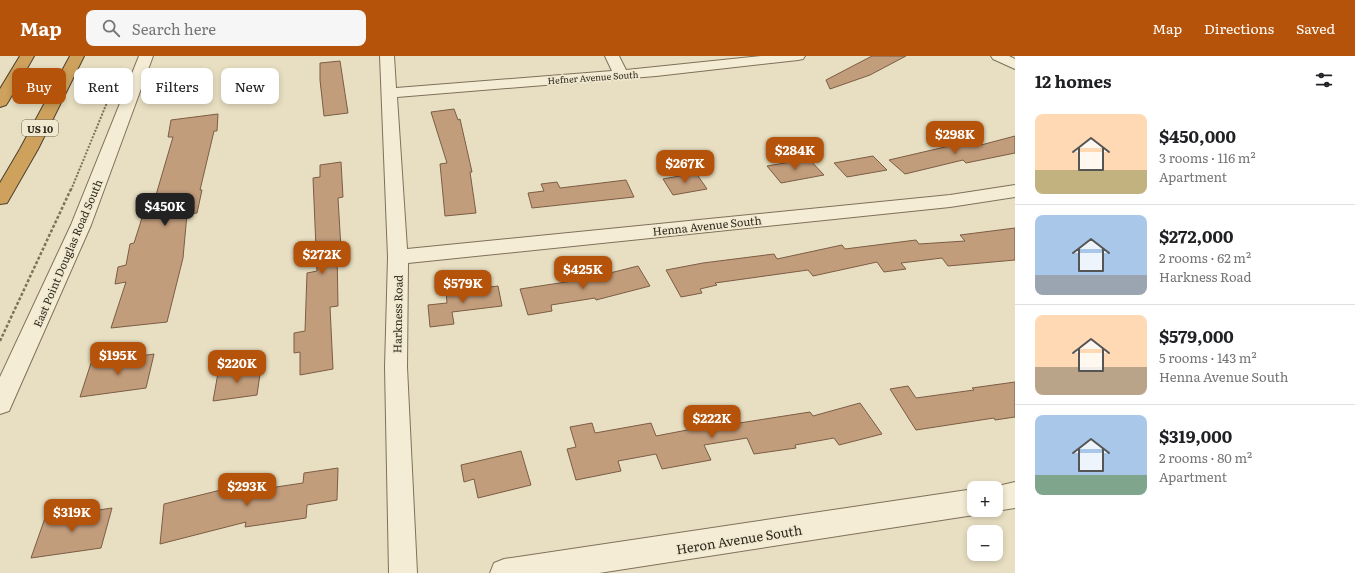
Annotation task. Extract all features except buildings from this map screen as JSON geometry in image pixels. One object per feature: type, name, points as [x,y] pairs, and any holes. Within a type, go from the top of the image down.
[{"type":"highway","points":[[0,102],[27,56]]},
{"type":"highway","name":"US 10","points":[[0,198],[30,149],[77,56]]},
{"type":"street","name":"East Point Douglas Road South","points":[[0,402],[81,225],[146,56]]},
{"type":"street","name":"Harkness Road","points":[[387,56],[398,256],[396,367],[403,573]]},
{"type":"street","points":[[612,56],[621,75]]},
{"type":"street","name":"Hefner Avenue South","points":[[388,93],[621,75],[798,56]]},
{"type":"street","points":[[998,56],[1015,65]]},
{"type":"street","name":"Henna Avenue South","points":[[398,256],[950,201],[1015,191]]},
{"type":"street","points":[[1003,497],[1015,495]]},
{"type":"street","name":"Heron Avenue South","points":[[504,573],[723,542],[967,503]]},
{"type":"path","points":[[0,340],[64,207],[106,104]]}]
